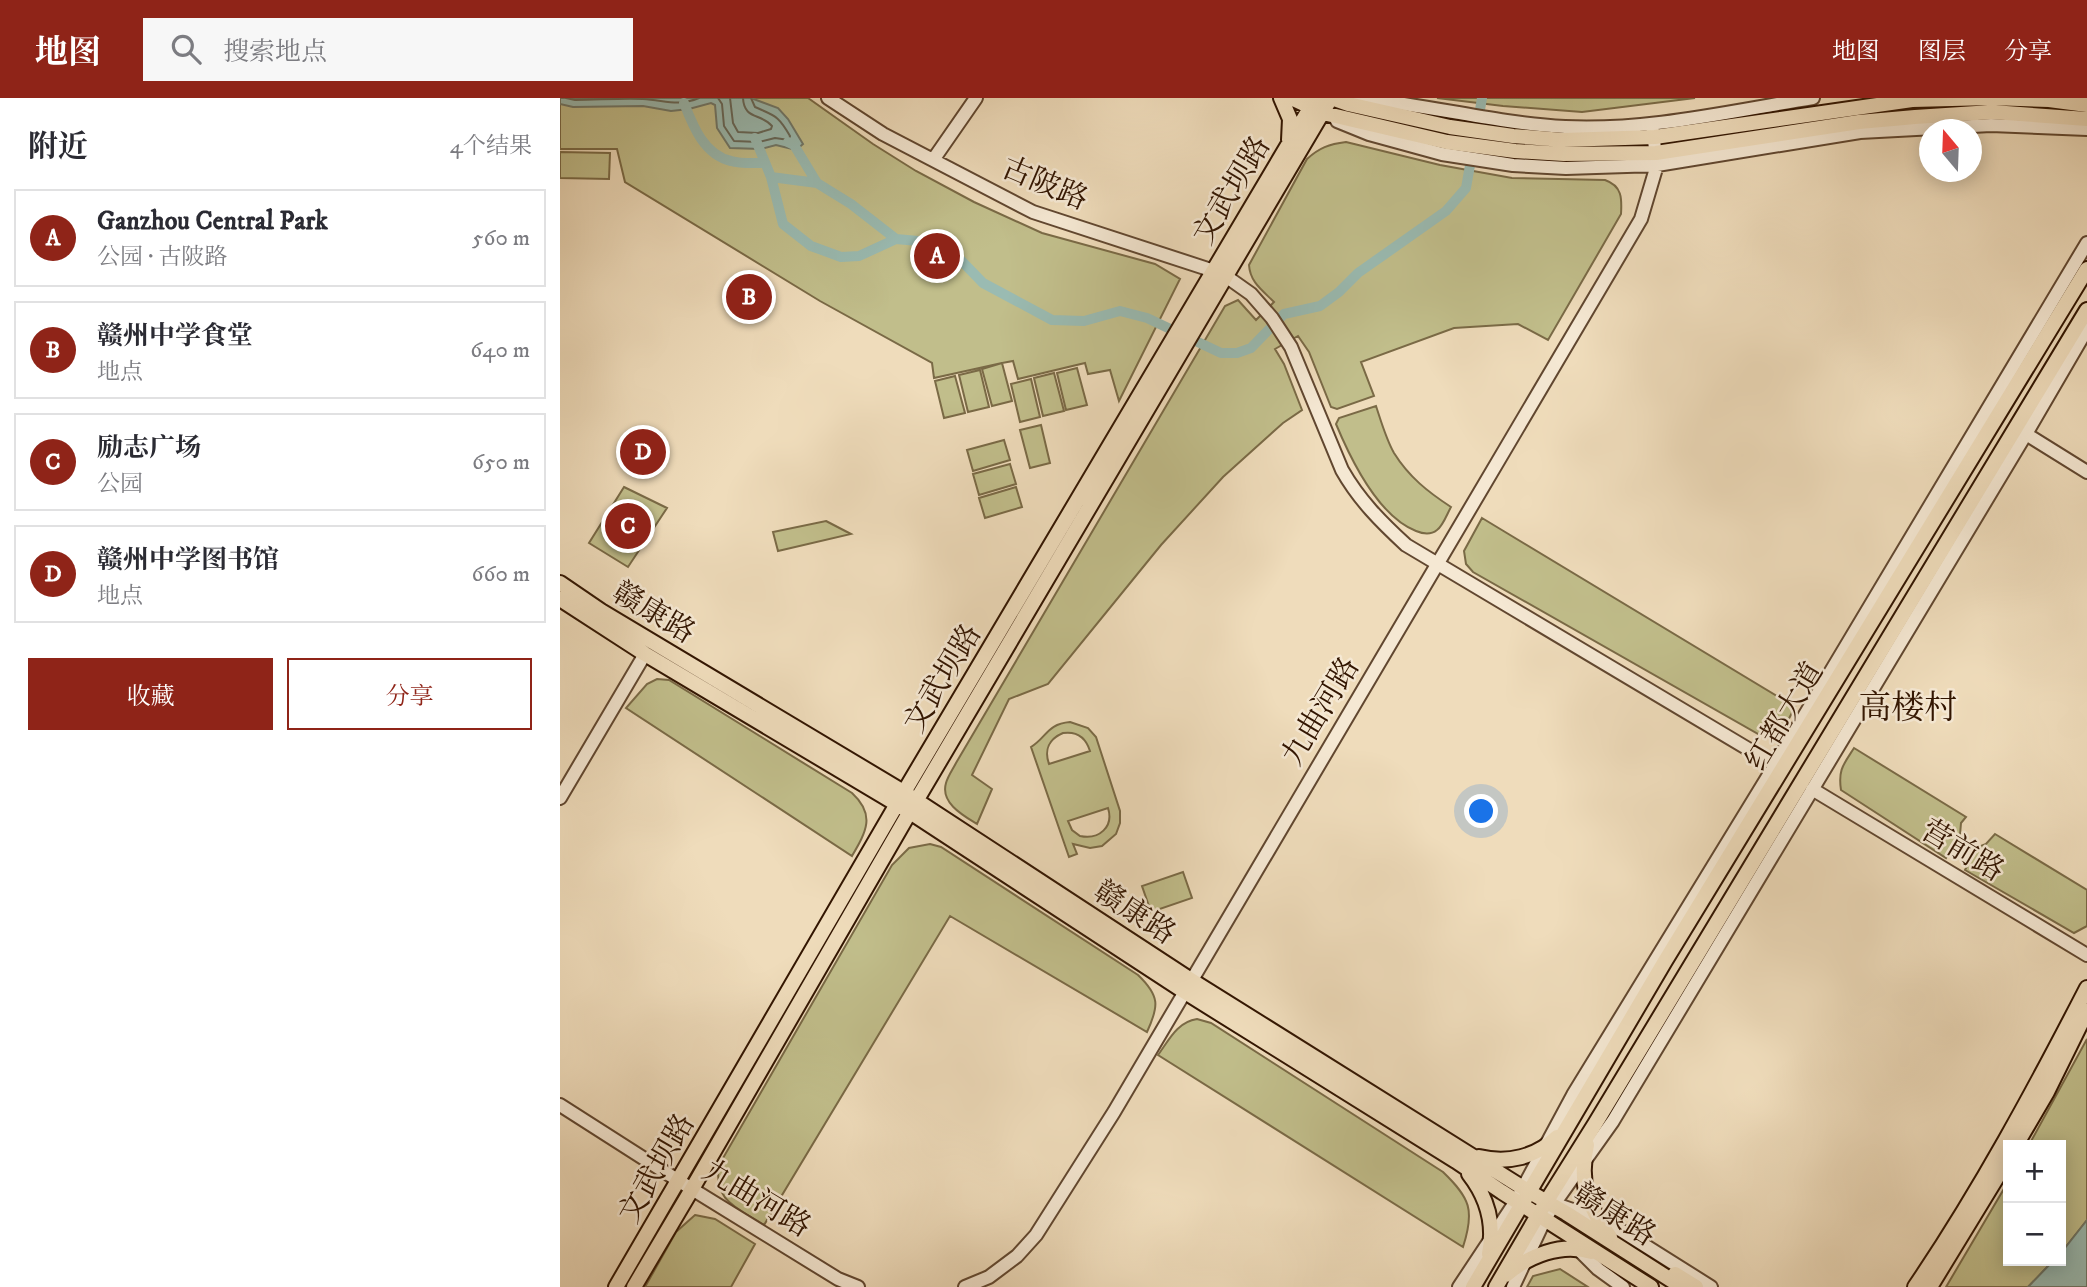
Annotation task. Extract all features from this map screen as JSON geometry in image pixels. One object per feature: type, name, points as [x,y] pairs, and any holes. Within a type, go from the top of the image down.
[{"type":"main road","points":[[1331,98],[1371,102],[1450,127],[1564,154],[1657,159],[1858,122],[1992,111],[2087,120]]},
{"type":"main road","name":"文武坝路","points":[[1221,274],[1286,149],[1316,109],[1331,98]]},
{"type":"main road","points":[[1282,99],[1445,148],[1563,140],[1912,100],[1991,98],[2049,100],[2087,105]]},
{"type":"main road","points":[[1282,99],[1291,126],[1286,149]]},
{"type":"main road","name":"文武坝路","points":[[634,1287],[692,1189],[907,803],[1207,296],[1305,144],[1316,109]]},
{"type":"main road","points":[[1305,144],[1326,128],[1342,123],[1366,123]]},
{"type":"main road","name":"红都大道","points":[[1473,1287],[1522,1196],[1573,1117],[1665,961],[2087,269]]},
{"type":"main road","name":"红都大道","points":[[1503,1285],[1595,1124],[2087,310]]},
{"type":"main road","name":"赣康路","points":[[560,583],[907,803],[1456,1161],[1522,1196],[1551,1204],[1682,1287]]},
{"type":"main road","name":"赣康路","points":[[560,599],[645,654],[907,803]]},
{"type":"main road","name":"文武坝路","points":[[616,1287],[779,1004],[907,803]]},
{"type":"main road","name":"赣康路","points":[[1188,986],[1471,1154],[1522,1196],[1542,1219],[1651,1287]]},
{"type":"main road","points":[[1915,1287],[1993,1165],[2087,988]]},
{"type":"main road","points":[[2019,1140],[2047,1092],[2087,1011]]},
{"type":"main road","points":[[1471,1154],[1490,1160],[1510,1160],[1529,1155],[1544,1148],[1562,1133],[1573,1117]]},
{"type":"main road","points":[[1595,1124],[1584,1161],[1586,1191],[1596,1218],[1615,1244],[1696,1287]]},
{"type":"main road","points":[[1456,1161],[1474,1180],[1483,1196],[1489,1216],[1491,1239],[1484,1268]]},
{"type":"main road","points":[[1930,1287],[2003,1167]]},
{"type":"main road","points":[[1503,1285],[1524,1262],[1556,1251],[1579,1250],[1603,1258],[1636,1287]]},
{"type":"street","name":"古陂路","points":[[828,98],[883,134],[1033,212],[1221,274],[1251,294],[1272,318],[1291,347],[1342,470],[1370,511],[1391,532],[1438,565],[1775,765]]},
{"type":"street","points":[[933,160],[976,98]]},
{"type":"street","points":[[1653,130],[1813,98]]},
{"type":"street","points":[[1371,102],[1445,112],[1514,144]]},
{"type":"street","points":[[1316,109],[1369,134],[1445,148]]},
{"type":"street","points":[[1657,159],[1860,132],[1991,125],[2087,129]]},
{"type":"street","name":"九曲河路","points":[[965,1287],[989,1277],[1017,1256],[1036,1235],[1114,1112],[1641,219],[1657,159],[1653,130]]},
{"type":"street","points":[[1459,1287],[1522,1196],[1573,1095],[1775,765],[2087,243]]},
{"type":"street","points":[[1711,1287],[1622,1231],[1596,1218],[1551,1204],[1613,1121],[2087,329]]},
{"type":"street","points":[[2026,434],[2087,472]]},
{"type":"street","points":[[560,798],[645,654]]},
{"type":"street","name":"营前路","points":[[1812,789],[2087,955]]},
{"type":"street","name":"九曲河路","points":[[560,1105],[838,1279],[858,1287]]},
{"type":"street","points":[[1524,1262],[1542,1219],[1598,1269],[1623,1287]]},
{"type":"shaded area","points":[[560,98],[808,98],[916,171],[974,202],[1042,233],[1155,264],[1180,279],[1119,401],[1110,370],[1088,374],[1085,363],[1018,379],[1013,361],[934,378],[932,363],[820,301],[625,182],[617,149],[560,149]]},
{"type":"shaded area","points":[[1437,98],[1695,98],[1582,112]]},
{"type":"shaded area","points":[[1346,142],[1440,165],[1512,178],[1605,180],[1620,193],[1621,214],[1548,340],[1518,324],[1454,328],[1361,362],[1374,396],[1337,409],[1331,407],[1309,352],[1298,336],[1275,349],[1284,364],[1302,410],[1283,423],[1223,477],[1161,545],[1048,684],[1009,699],[972,775],[992,789],[977,824],[954,808],[946,797],[946,783],[951,773],[1225,306],[1238,300],[1256,320],[1274,302],[1254,281],[1249,265],[1307,159],[1325,147]]},
{"type":"shaded area","points":[[560,152],[610,153],[609,179],[560,178]]},
{"type":"shaded area","points":[[1002,363],[1012,401],[992,406],[982,369]]},
{"type":"shaded area","points":[[1077,368],[1087,405],[1066,410],[1057,373]]},
{"type":"shaded area","points":[[980,370],[989,407],[968,412],[959,375]]},
{"type":"shaded area","points":[[1054,373],[1064,411],[1043,416],[1034,378]]},
{"type":"shaded area","points":[[955,376],[965,413],[944,418],[935,381]]},
{"type":"shaded area","points":[[1031,379],[1040,417],[1020,422],[1011,384]]},
{"type":"shaded area","points":[[1376,406],[1389,442],[1400,462],[1420,483],[1451,507],[1435,532],[1427,534],[1416,531],[1402,524],[1390,513],[1367,485],[1342,438],[1336,424],[1339,418]]},
{"type":"shaded area","points":[[1041,425],[1050,463],[1030,468],[1020,430]]},
{"type":"shaded area","points":[[1004,440],[1010,460],[973,471],[967,450]]},
{"type":"shaded area","points":[[1010,464],[1016,484],[979,495],[973,474]]},
{"type":"shaded area","points":[[624,487],[667,508],[628,567],[589,543]]},
{"type":"shaded area","points":[[1016,487],[1022,507],[985,518],[979,498]]},
{"type":"shaded area","points":[[1482,518],[1795,707],[1784,728],[1770,738],[1760,735],[1473,572],[1466,564],[1464,551]]},
{"type":"shaded area","points":[[826,521],[851,534],[778,551],[773,532]]},
{"type":"shaded area","points":[[657,679],[669,680],[852,793],[864,809],[866,824],[852,856],[626,708],[647,684]]},
{"type":"shaded area","points":[[1070,722],[1088,728],[1096,737],[1120,811],[1116,834],[1102,846],[1090,848],[1073,844],[1077,854],[1069,857],[1031,747],[1052,728]],"holes":[[[1063,733],[1080,736],[1090,751],[1049,764],[1049,745]],[[1108,808],[1109,821],[1099,834],[1080,836],[1072,830],[1068,821]]]},
{"type":"shaded area","points":[[1854,748],[1966,817],[1961,823],[1960,835],[1946,858],[1841,790],[1842,768]]},
{"type":"shaded area","points":[[1995,834],[2087,890],[2087,926],[2074,933],[1965,870],[1978,847],[1986,844]]},
{"type":"shaded area","points":[[930,844],[941,847],[1138,975],[1154,995],[1155,1008],[1151,1023],[1147,1032],[950,916],[764,1225],[724,1196],[718,1178],[719,1165],[892,865],[909,848]]},
{"type":"shaded area","points":[[1183,872],[1192,898],[1151,912],[1142,886]]},
{"type":"shaded area","points":[[1197,1019],[1211,1023],[1443,1172],[1459,1189],[1468,1205],[1469,1223],[1463,1247],[1158,1055],[1179,1028]]},
{"type":"shaded area","points":[[2087,1039],[2087,1220],[2066,1247],[2066,1140],[2032,1140]]},
{"type":"shaded area","points":[[2003,1190],[2003,1266],[2048,1266],[2028,1287],[1946,1287]]},
{"type":"shaded area","points":[[695,1215],[715,1219],[755,1244],[731,1287],[645,1287],[676,1232]]},
{"type":"shaded area","points":[[1560,1269],[1588,1287],[1527,1287],[1533,1276]]},
{"type":"water","points":[[560,98],[751,98],[778,108],[803,144],[796,150],[776,145],[761,149],[730,148],[717,128],[715,105],[711,103],[671,111],[643,106],[573,107],[560,104]]},
{"type":"water","points":[[2087,1220],[2087,1287],[2028,1287],[2048,1266],[2066,1266],[2066,1247]]},
{"type":"waterway","points":[[1478,122],[1482,98]]},
{"type":"waterway","points":[[684,103],[701,138],[714,153],[735,162],[764,163]]},
{"type":"waterway","points":[[755,138],[771,177],[783,224],[811,246],[841,257],[859,256],[896,239],[929,242],[950,249],[983,283],[1052,320],[1084,321],[1120,311],[1147,318],[1221,353],[1237,353],[1251,348],[1284,314],[1320,306],[1358,273],[1446,211],[1466,188],[1472,154]]},
{"type":"waterway","points":[[788,142],[794,145],[817,183]]},
{"type":"waterway","points":[[771,177],[817,183],[851,204],[896,239]]},
{"type":"place","name":"Ganzhou Central Park","points":[[937,256]]},
{"type":"place","name":"赣州中学食堂","points":[[749,297]]},
{"type":"place","name":"赣州中学图书馆","points":[[643,452]]},
{"type":"place","name":"励志广场","points":[[628,526]]},
{"type":"district","name":"高楼村","points":[[1908,706]]}]
